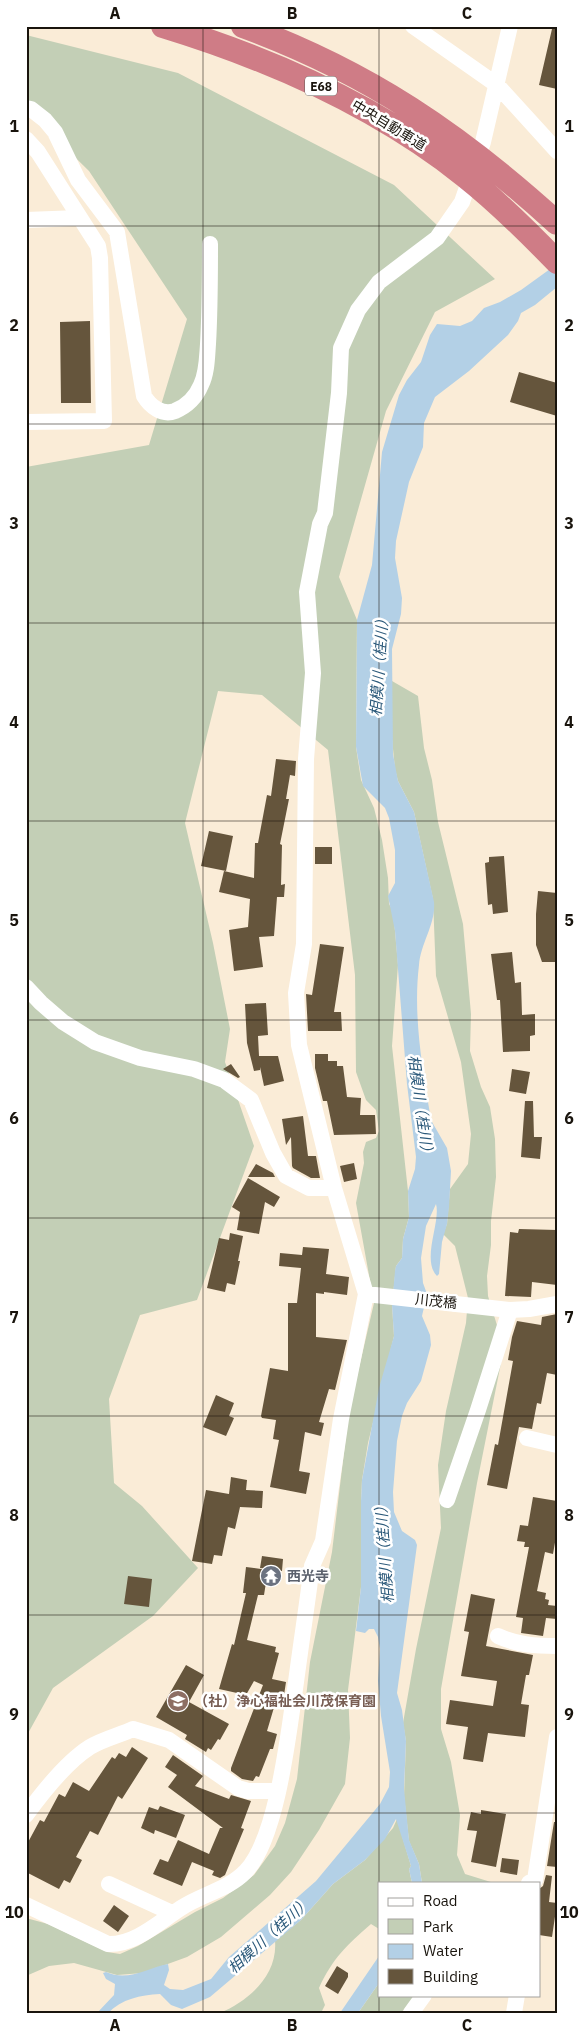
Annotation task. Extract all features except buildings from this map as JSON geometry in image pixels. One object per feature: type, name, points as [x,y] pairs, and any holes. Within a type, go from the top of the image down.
[{"type":"highway","name":"中央自動車道","points":[[163,26],[219,44],[321,86],[371,113],[411,138],[465,176],[502,208],[557,262]]},
{"type":"highway","name":"中央自動車道","points":[[243,26],[281,40],[335,65],[384,91],[474,153],[516,186],[557,224]]},
{"type":"street","points":[[414,26],[497,85],[557,151]]},
{"type":"street","points":[[26,1905],[108,1944],[120,1944],[140,1935],[190,1902],[227,1886],[246,1871],[264,1843],[287,1746],[312,1566],[322,1541],[341,1419],[371,1295],[334,1188],[299,1045],[296,993],[304,944],[306,759],[313,673],[307,592],[320,524],[324,513],[339,394],[341,348],[358,310],[379,282],[437,238],[462,202],[483,142],[510,26]]},
{"type":"street","points":[[26,108],[31,109],[45,120],[55,132],[78,180],[117,232],[144,396],[148,404],[156,410],[170,413],[182,408],[192,400],[202,384],[206,364],[210,316],[210,244]]},
{"type":"street","points":[[26,139],[38,152],[98,246],[100,258],[104,421],[26,422]]},
{"type":"street","points":[[26,220],[79,218]]},
{"type":"street","points":[[26,987],[63,1022],[95,1042],[140,1058],[194,1069],[224,1080],[251,1100],[273,1153],[286,1176],[309,1188],[334,1188]]},
{"type":"street","name":"川茂橋","points":[[371,1295],[529,1310],[557,1304]]},
{"type":"street","points":[[447,1500],[478,1410],[503,1308]]},
{"type":"street","points":[[527,1438],[557,1445]]},
{"type":"street","points":[[498,1636],[510,1642],[557,1646]]},
{"type":"street","points":[[26,1815],[39,1796],[90,1747],[133,1729],[169,1740],[238,1788],[248,1791],[277,1790]]},
{"type":"street","points":[[533,1882],[557,1737]]},
{"type":"street","points":[[109,1884],[172,1913]]},
{"type":"street","points":[[411,2013],[423,1996]]},
{"type":"street","points":[[514,2013],[517,1996]]},
{"type":"green space","points":[[26,35],[178,73],[394,185],[495,279],[435,312],[386,411],[339,577],[357,620],[356,747],[361,780],[374,808],[382,840],[388,878],[389,904],[393,911],[398,965],[392,1046],[408,1191],[409,1217],[403,1239],[402,1258],[396,1266],[392,1305],[394,1336],[368,1443],[362,1480],[361,1587],[348,1690],[350,1738],[345,1784],[319,1830],[291,1872],[270,1895],[221,1937],[187,1957],[143,1973],[117,1975],[74,1963],[49,1966],[26,1976],[26,1918],[48,1924],[107,1952],[120,1954],[138,1946],[195,1912],[223,1898],[254,1875],[275,1846],[285,1823],[297,1779],[310,1662],[332,1552],[349,1411],[374,1303],[356,1203],[366,1142],[376,1138],[379,1131],[376,1110],[366,1100],[356,1072],[355,975],[328,750],[262,695],[218,691],[185,823],[213,943],[230,1029],[225,1062],[254,1146],[197,1300],[140,1315],[109,1399],[114,1483],[142,1506],[198,1568],[153,1616],[53,1688],[26,1737],[26,467],[149,445],[187,319],[89,171],[26,109]]},
{"type":"green space","points":[[392,681],[418,696],[424,748],[432,780],[438,822],[463,924],[471,1014],[470,1051],[481,1087],[490,1107],[495,1139],[496,1177],[487,1276],[488,1296],[504,1348],[477,1483],[441,1689],[441,1729],[451,1762],[460,1815],[457,1855],[465,1874],[491,1882],[422,1882],[419,1864],[409,1841],[404,1796],[406,1741],[403,1723],[441,1528],[438,1465],[446,1411],[466,1323],[468,1298],[455,1246],[443,1234],[447,1224],[450,1189],[468,1164],[471,1134],[461,1062],[436,976],[433,899],[414,812],[398,781],[392,739]]},
{"type":"green space","points":[[397,1819],[411,1866],[409,1869],[412,1882],[378,1882],[378,1928],[371,1924],[335,1960],[319,1988],[325,2005],[321,2013],[220,2013],[251,1994],[260,1985],[272,1965],[275,1941],[301,1920],[333,1884],[365,1860],[393,1828]]},
{"type":"green space","points":[[378,1984],[378,1996],[415,1996],[401,2013],[358,2013]]},
{"type":"water","name":"相模川（桂川）","points":[[557,264],[557,287],[535,305],[521,313],[508,335],[469,371],[435,397],[424,423],[423,447],[409,482],[396,541],[395,558],[402,598],[401,614],[392,649],[393,754],[398,781],[414,812],[434,902],[431,926],[420,957],[417,984],[418,1021],[421,1059],[430,1114],[432,1122],[447,1148],[451,1171],[447,1224],[442,1242],[439,1274],[437,1276],[431,1261],[437,1212],[436,1204],[426,1226],[421,1258],[423,1283],[427,1294],[422,1316],[430,1335],[431,1345],[421,1381],[407,1403],[402,1416],[397,1441],[393,1492],[394,1512],[402,1531],[415,1540],[417,1545],[397,1693],[402,1710],[406,1741],[404,1789],[409,1840],[419,1864],[422,1882],[412,1882],[409,1869],[411,1866],[396,1819],[385,1839],[365,1860],[333,1884],[301,1920],[210,1997],[182,2009],[171,2005],[160,1994],[145,1995],[125,2001],[108,2013],[97,2013],[114,1995],[115,1984],[106,1979],[103,1973],[106,1972],[122,1976],[130,1975],[168,1964],[169,1970],[164,1985],[170,1989],[183,1990],[211,1979],[229,1957],[316,1881],[380,1804],[389,1787],[390,1772],[381,1716],[378,1681],[380,1649],[378,1637],[374,1629],[369,1629],[365,1633],[356,1631],[361,1587],[361,1501],[362,1480],[379,1388],[394,1336],[392,1305],[395,1271],[402,1258],[403,1239],[409,1217],[408,1191],[415,1169],[416,1157],[407,1084],[395,931],[388,896],[395,883],[395,850],[389,818],[385,808],[363,786],[356,747],[357,620],[372,565],[382,452],[399,395],[407,380],[421,362],[430,335],[437,324],[460,326],[472,321],[484,308],[500,302],[521,290]]},
{"type":"water","points":[[378,1957],[378,1984],[358,2013],[340,2013]]},
{"type":"place","name":"西光寺","points":[[271,1576]]},
{"type":"place","name":"（社）浄心福祉会川茂保育園","points":[[178,1701]]}]
